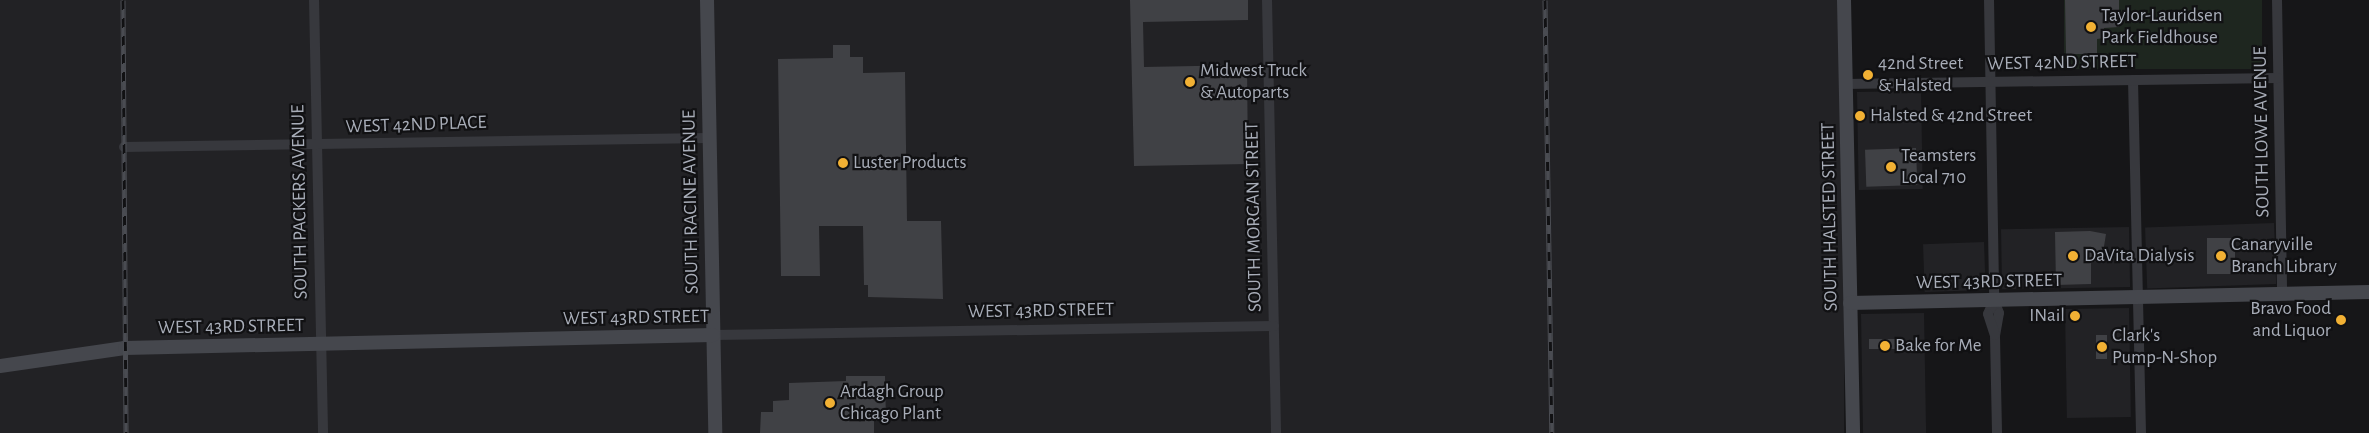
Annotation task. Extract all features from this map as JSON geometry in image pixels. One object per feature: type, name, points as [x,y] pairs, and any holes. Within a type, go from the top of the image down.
[{"type":"street","name":"SOUTH PACKERS AVENUE","points":[[314,0],[323,433]]},
{"type":"street","name":"SOUTH RACINE AVENUE","points":[[707,0],[708,138],[715,433]]},
{"type":"street","name":"SOUTH MORGAN STREET","points":[[1267,0],[1276,433]]},
{"type":"street","name":"SOUTH HALSTED STREET","points":[[1844,0],[1853,433]]},
{"type":"street","points":[[1989,0],[1994,300],[1988,314],[1995,336],[1997,433]]},
{"type":"street","name":"SOUTH LOWE AVENUE","points":[[2277,0],[2282,294]]},
{"type":"street","name":"WEST 42ND STREET","points":[[1845,84],[2278,78]]},
{"type":"street","points":[[2133,80],[2141,433]]},
{"type":"street","name":"WEST 42ND PLACE","points":[[124,147],[708,138]]},
{"type":"street","name":"WEST 43RD STREET","points":[[1850,303],[2369,292]]},
{"type":"street","name":"WEST 43RD STREET","points":[[0,366],[125,348],[713,335],[1274,326]]},
{"type":"shaded area","points":[[0,0],[1844,0],[1844,433],[0,433]]},
{"type":"shaded area","points":[[2064,0],[2262,0],[2262,69],[2064,69]]},
{"type":"shaded area","points":[[1921,91],[1923,189],[1859,190],[1857,92]]},
{"type":"shaded area","points":[[2274,223],[2276,284],[2147,288],[2145,228]]},
{"type":"shaded area","points":[[2129,227],[2130,287],[2002,289],[2001,229]]},
{"type":"shaded area","points":[[1984,242],[1986,290],[1925,292],[1923,244]]},
{"type":"shaded area","points":[[2129,308],[2131,417],[2067,418],[2065,309]]},
{"type":"shaded area","points":[[1924,313],[1926,433],[1863,433],[1861,314]]},
{"type":"building","name":"Midwest Truck & Autoparts","points":[[1130,0],[1248,0],[1248,20],[1143,22],[1144,67],[1247,65],[1248,164],[1134,166]]},
{"type":"building","name":"Taylor-Lauridsen Park Fieldhouse","points":[[2065,0],[2119,0],[2119,27],[2104,28],[2104,38],[2097,39],[2097,54],[2066,54]]},
{"type":"building","name":"Luster Products","points":[[833,45],[850,45],[850,57],[863,57],[863,73],[905,72],[907,221],[941,221],[943,299],[868,297],[868,285],[864,285],[863,226],[819,226],[820,276],[781,276],[778,59],[833,58]]},
{"type":"building","name":"Teamsters Local 710","points":[[1916,148],[1917,185],[1866,187],[1865,150]]},
{"type":"building","name":"DaVita Dialysis","points":[[2090,231],[2106,234],[2102,259],[2091,263],[2091,284],[2056,285],[2055,232]]},
{"type":"building","name":"Canaryville Branch Library","points":[[2207,238],[2235,238],[2235,274],[2207,274]]},
{"type":"building","name":"Clark's Pump-N-Shop","points":[[2096,335],[2107,335],[2107,359],[2096,359]]},
{"type":"building","name":"Bake for Me","points":[[1869,339],[1895,339],[1895,349],[1869,349]]},
{"type":"building","name":"Ardagh Group Chicago Plant","points":[[846,376],[885,376],[886,421],[874,421],[874,433],[760,433],[761,412],[773,412],[773,401],[789,400],[789,383],[846,381]]},
{"type":"railway","points":[[123,0],[126,433]]},
{"type":"railway","points":[[1545,0],[1552,433]]},
{"type":"place","name":"Taylor-Lauridsen Park Fieldhouse","points":[[2091,27]]},
{"type":"place","name":"42nd Street & Halsted","points":[[1868,75]]},
{"type":"place","name":"Midwest Truck & Autoparts","points":[[1190,82]]},
{"type":"place","name":"Halsted & 42nd Street","points":[[1860,116]]},
{"type":"place","name":"Luster Products","points":[[843,163]]},
{"type":"place","name":"Teamsters Local 710","points":[[1891,167]]},
{"type":"place","name":"DaVita Dialysis","points":[[2073,256]]},
{"type":"place","name":"Canaryville Branch Library","points":[[2221,256]]},
{"type":"place","name":"INail","points":[[2075,316]]},
{"type":"place","name":"Bravo Food and Liquor","points":[[2341,320]]},
{"type":"place","name":"Bake for Me","points":[[1885,346]]},
{"type":"place","name":"Clark's Pump-N-Shop","points":[[2102,347]]},
{"type":"place","name":"Ardagh Group Chicago Plant","points":[[830,403]]}]
